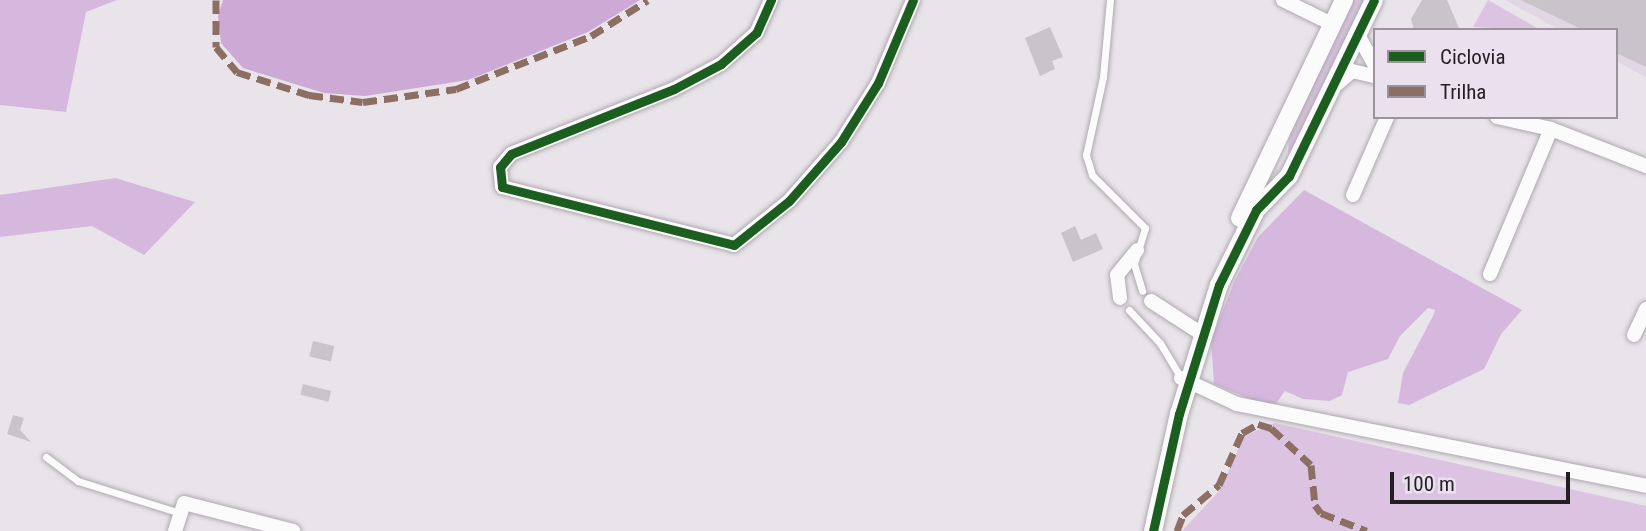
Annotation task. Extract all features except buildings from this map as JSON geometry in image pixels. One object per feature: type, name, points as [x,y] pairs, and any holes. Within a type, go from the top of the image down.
[{"type":"street","points":[[771,0],[756,33],[709,71],[511,154],[499,171],[505,191],[734,245],[789,201],[841,142],[878,83],[913,0]]},
{"type":"street","points":[[1283,0],[1332,24]]},
{"type":"street","points":[[1153,531],[1196,332],[1286,122],[1344,0]]},
{"type":"street","points":[[1196,332],[1256,210],[1286,180],[1374,0]]},
{"type":"street","points":[[1358,35],[1373,69]]},
{"type":"street","points":[[1329,93],[1352,71],[1373,71]]},
{"type":"street","points":[[1353,195],[1386,119]]},
{"type":"street","points":[[1506,119],[1551,129],[1646,166]]},
{"type":"street","points":[[1286,122],[1281,157],[1296,160]]},
{"type":"street","points":[[1490,274],[1551,129]]},
{"type":"street","points":[[1120,298],[1117,275],[1137,250]]},
{"type":"street","points":[[1146,296],[1196,332]]},
{"type":"street","points":[[1634,335],[1646,309]]},
{"type":"street","points":[[1185,380],[1237,404],[1646,486]]},
{"type":"street","points":[[175,531],[182,508],[293,531]]},
{"type":"lane","points":[[1110,0],[1103,77],[1086,155],[1091,175],[1145,228],[1137,250],[1134,271],[1146,296]]},
{"type":"lane","points":[[1129,310],[1160,343],[1185,380]]},
{"type":"lane","points":[[46,457],[78,481],[182,508]]},
{"type":"shaded area","points":[[0,0],[117,0],[86,12],[66,112],[0,105]]},
{"type":"shaded area","points":[[223,0],[640,0],[588,32],[468,80],[365,96],[324,93],[243,68],[221,43],[218,16]]},
{"type":"shaded area","points":[[1353,0],[1366,0],[1293,153],[1288,153],[1289,136]]},
{"type":"shaded area","points":[[1488,0],[1537,28],[1494,28],[1473,27]]},
{"type":"shaded area","points":[[1505,0],[1646,0],[1646,77],[1618,62],[1618,28],[1556,28]]},
{"type":"shaded area","points":[[115,178],[195,202],[144,255],[92,226],[0,237],[0,195]]},
{"type":"shaded area","points":[[1304,190],[1522,310],[1501,334],[1484,369],[1409,405],[1398,403],[1403,373],[1435,310],[1428,308],[1400,336],[1388,359],[1348,372],[1342,395],[1330,401],[1303,399],[1285,391],[1275,405],[1262,404],[1214,384],[1211,341],[1234,282],[1258,237]]},
{"type":"shaded area","points":[[1275,423],[1646,506],[1646,531],[1182,531],[1220,490],[1244,436]]},
{"type":"marked path","points":[[216,0],[216,47],[237,72],[309,95],[363,102],[456,89],[591,36],[648,0]]},
{"type":"marked path","points":[[1177,531],[1183,515],[1219,485],[1242,433],[1258,424],[1271,428],[1311,465],[1315,505],[1321,513],[1367,531]]},
{"type":"cycle path","points":[[771,0],[756,33],[721,64],[674,89],[511,154],[500,167],[502,187],[734,245],[789,201],[841,142],[878,83],[913,0]]},
{"type":"cycle path","points":[[1153,531],[1179,414],[1219,285],[1256,210],[1289,176],[1374,0]]}]
